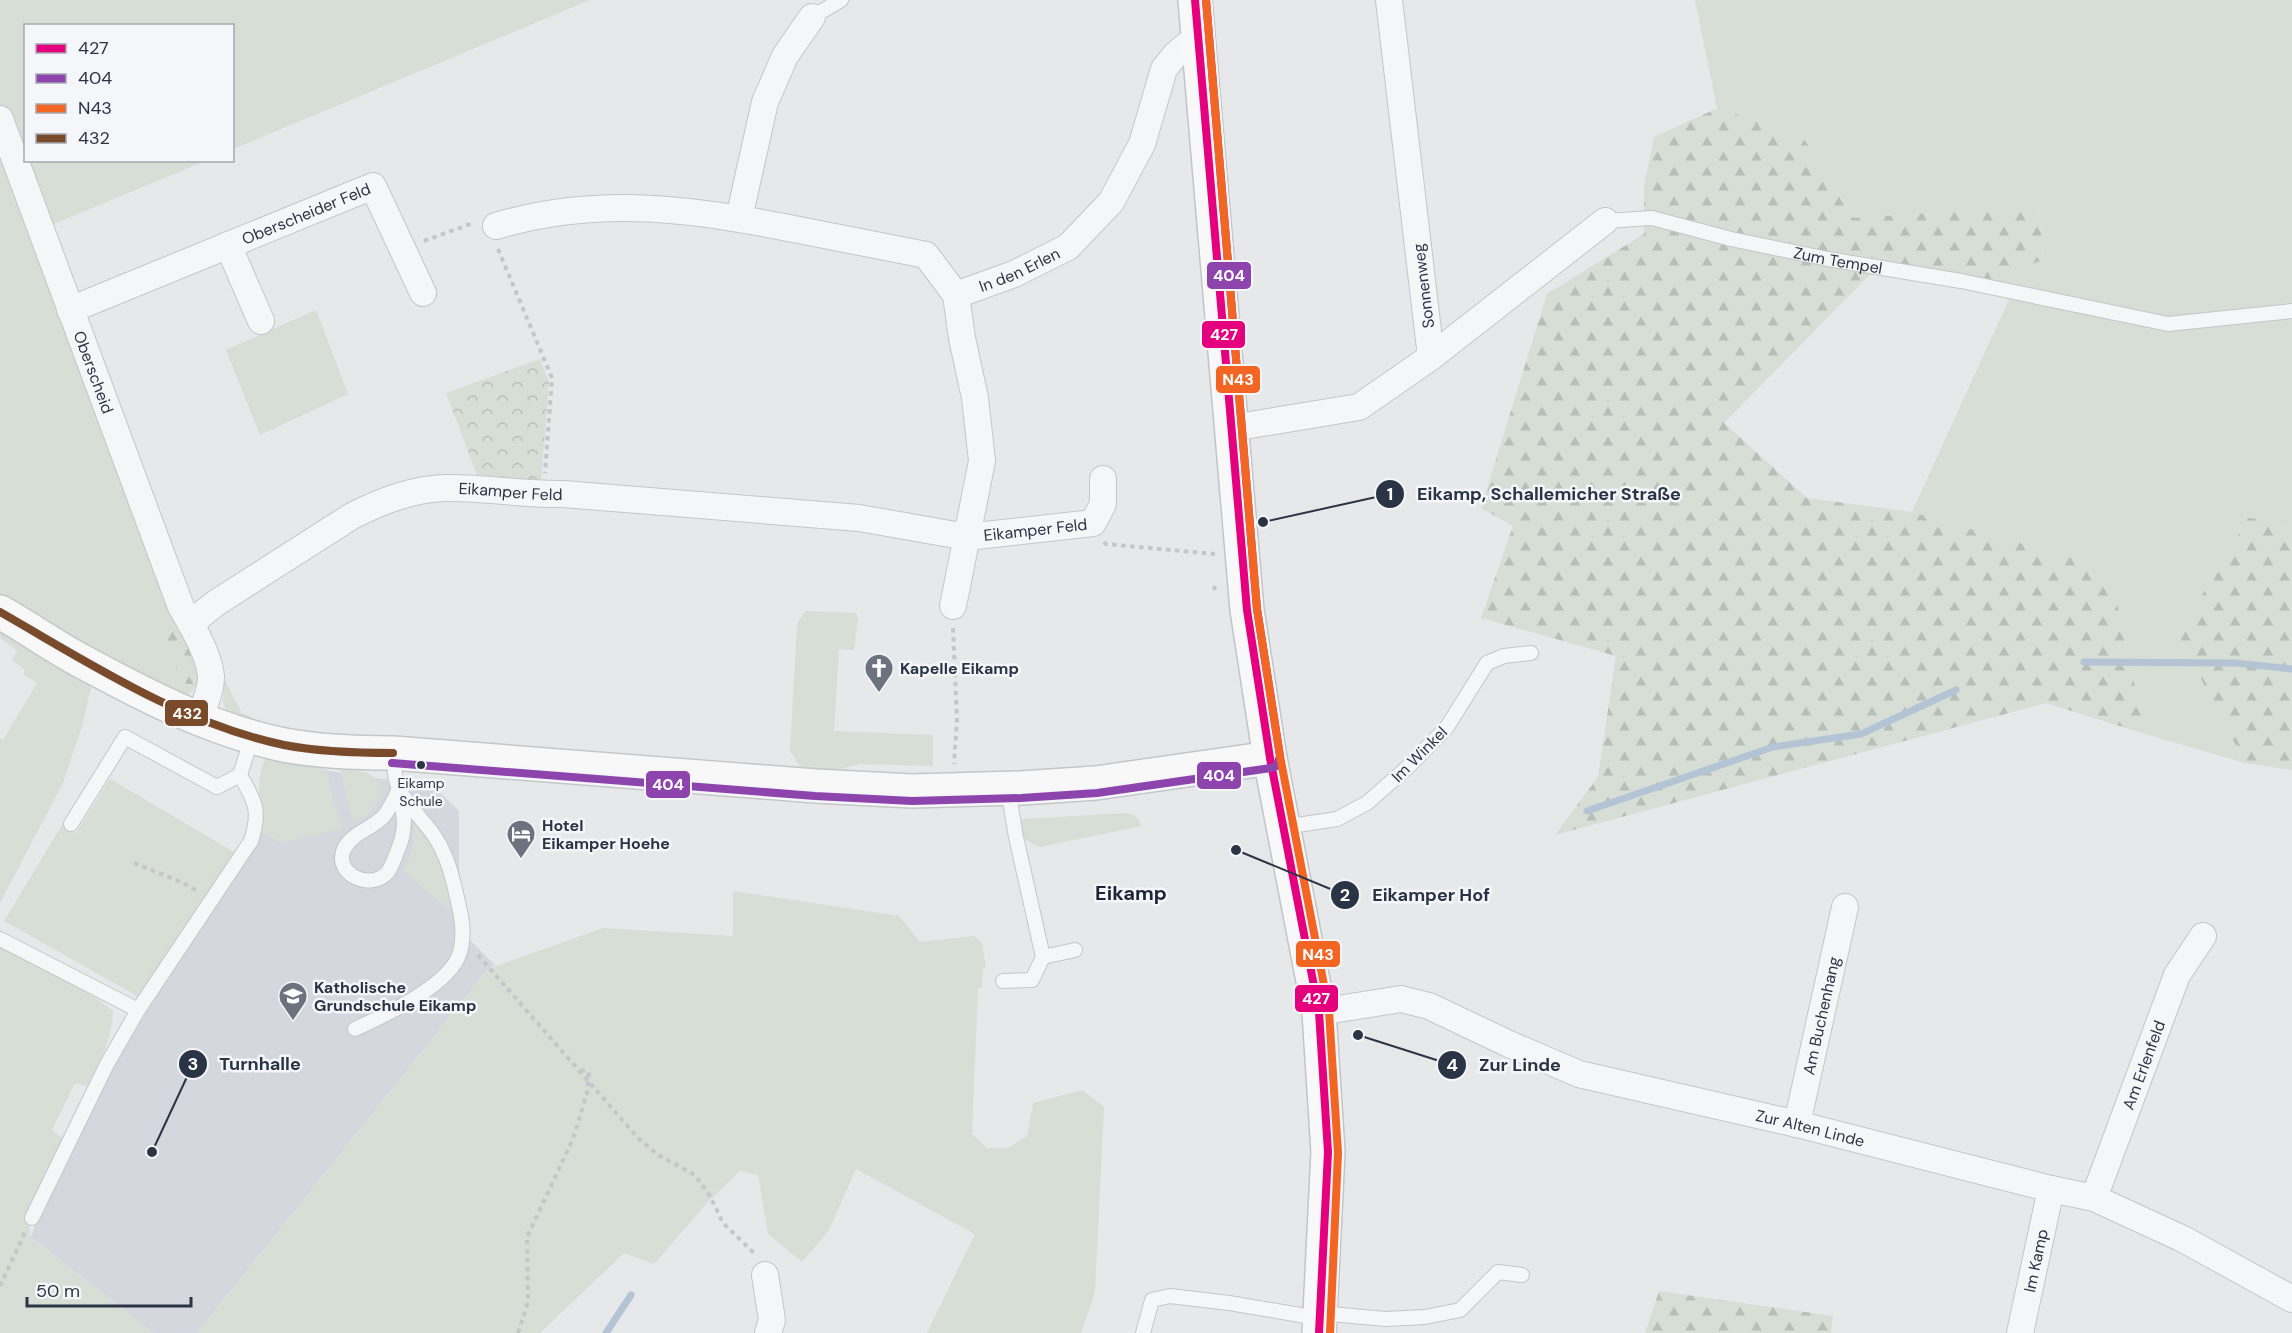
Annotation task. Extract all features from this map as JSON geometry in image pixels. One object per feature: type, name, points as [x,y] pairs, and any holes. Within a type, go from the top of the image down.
[{"type":"main road","points":[[1195,0],[1247,610],[1270,758],[1284,827],[1328,1152],[1319,1323]]},
{"type":"main road","points":[[0,612],[71,656],[199,719],[284,745],[337,753],[393,753],[826,786],[952,791],[1096,783],[1270,758]]},
{"type":"street","name":"Sonnenweg","points":[[1389,0],[1431,357]]},
{"type":"street","points":[[739,218],[765,102],[785,56],[812,17]]},
{"type":"street","name":"In den Erlen","points":[[493,227],[526,217],[565,210],[602,208],[658,209],[739,218],[926,255],[956,295],[1014,274],[1068,247],[1111,202],[1142,144],[1164,69],[1176,54],[1198,36]]},
{"type":"street","name":"Oberscheid","points":[[0,119],[181,607],[191,623]]},
{"type":"street","name":"Oberscheider Feld","points":[[70,310],[373,186],[423,293]]},
{"type":"street","name":"Zum Tempel","points":[[1431,357],[1605,221]]},
{"type":"street","name":"Oberscheider Feld","points":[[228,245],[261,321]]},
{"type":"street","name":"Eikamper Feld","points":[[952,606],[982,461],[975,398],[962,338],[956,295]]},
{"type":"street","points":[[1232,428],[1359,407],[1431,357]]},
{"type":"street","name":"Eikamper Feld","points":[[191,623],[216,603],[352,516],[396,496],[444,488],[543,495],[562,494],[859,518],[967,537],[1093,523],[1103,504],[1103,480]]},
{"type":"street","points":[[191,623],[208,661],[211,678],[208,695],[199,719]]},
{"type":"street","name":"Am Buchenhang","points":[[1797,1124],[1845,907]]},
{"type":"street","name":"Am Erlenfeld","points":[[2094,1198],[2177,975],[2203,936]]},
{"type":"street","name":"Zur Alten Linde","points":[[1310,1014],[1401,999],[1429,1006],[1579,1074],[1797,1124],[2094,1198],[2183,1239],[2292,1299]]},
{"type":"street","name":"Im Kamp","points":[[2020,1333],[2051,1189]]},
{"type":"street","points":[[765,1275],[772,1320],[768,1333]]},
{"type":"lane","points":[[812,17],[841,0]]},
{"type":"lane","name":"Zum Tempel","points":[[1605,221],[1652,218],[1731,239],[1828,260],[1961,281],[2168,324],[2292,311]]},
{"type":"lane","name":"Im Winkel","points":[[1284,827],[1337,819],[1367,803],[1409,766],[1447,727],[1487,663],[1504,656],[1531,653]]},
{"type":"lane","points":[[71,824],[125,737],[217,787],[240,775],[252,737]]},
{"type":"lane","points":[[393,753],[399,789],[404,823],[400,846],[387,873],[369,881],[359,879],[343,867],[341,859],[344,850],[350,840],[382,817],[399,789]]},
{"type":"lane","points":[[32,1218],[106,1066],[138,1010],[251,841],[256,818],[255,801],[240,775]]},
{"type":"lane","points":[[355,1029],[395,1010],[440,980],[456,963],[463,939],[460,912],[444,853],[399,789]]},
{"type":"lane","points":[[1003,981],[1032,980],[1043,957],[1016,837],[1008,789]]},
{"type":"lane","points":[[0,939],[138,1010]]},
{"type":"lane","points":[[1043,957],[1076,950]]},
{"type":"lane","points":[[1143,1333],[1152,1300],[1170,1296],[1306,1316],[1319,1323],[1425,1317],[1460,1310],[1498,1272],[1522,1275]]},
{"type":"path","points":[[403,249],[486,218],[493,227],[552,378],[543,495]]},
{"type":"path","points":[[1093,523],[1106,544],[1182,549],[1222,555]]},
{"type":"path","points":[[952,606],[957,720],[952,791]]},
{"type":"path","points":[[134,863],[181,882],[212,900]]},
{"type":"path","points":[[463,939],[579,1071],[588,1072],[587,1093],[573,1138],[527,1237],[528,1302],[518,1333]]},
{"type":"path","points":[[589,1082],[638,1138],[658,1155],[695,1175],[710,1196],[723,1223],[754,1251],[765,1275]]},
{"type":"path","points":[[0,1286],[32,1218]]},
{"type":"shaded area","name":"Katholische Grundschule Eikamp","points":[[296,766],[416,784],[427,780],[459,811],[459,870],[469,939],[495,965],[488,969],[197,1333],[154,1333],[31,1237],[41,1207],[108,1075],[177,962],[256,843],[261,833],[265,813]]},
{"type":"green space","points":[[0,0],[590,0],[234,149],[234,24],[24,24],[24,162],[203,162],[44,228],[25,167],[0,105]]},
{"type":"green space","points":[[1695,0],[2292,0],[2292,307],[2169,319],[1984,281],[2043,260],[2039,207],[1855,219],[1803,137],[1717,108]]},
{"type":"green space","points":[[1718,108],[1803,137],[1854,218],[2039,206],[2043,260],[1984,281],[1879,265],[1724,423],[1807,498],[1912,512],[2110,569],[2145,734],[2046,703],[1555,835],[1598,777],[1616,656],[1481,618],[1513,526],[1481,508],[1547,294],[1644,234],[1644,187],[1654,137]]},
{"type":"green space","points":[[0,134],[174,605],[187,684],[198,684],[189,694],[182,696],[0,602]]},
{"type":"green space","points":[[2011,295],[2167,326],[2292,314],[2292,521],[2248,518],[2178,635],[2245,763],[2145,734],[2110,569],[1912,512]]},
{"type":"green space","points":[[316,310],[348,394],[260,435],[226,350]]},
{"type":"green space","points":[[540,359],[549,382],[541,481],[477,475],[446,393]]},
{"type":"green space","points":[[2248,518],[2292,521],[2292,770],[2245,763],[2178,635]]},
{"type":"green space","points":[[174,605],[199,679],[198,684],[187,684],[180,680],[159,614]]},
{"type":"green space","points":[[805,611],[856,613],[858,618],[854,650],[839,649],[834,731],[933,735],[933,766],[860,764],[840,769],[802,769],[790,751],[797,624]]},
{"type":"green space","points":[[0,622],[92,683],[82,726],[63,783],[0,903],[0,739],[3,740],[37,683],[23,674],[25,670],[12,660],[17,651],[0,638]]},
{"type":"green space","points":[[224,679],[242,713],[263,723],[228,715],[223,703]]},
{"type":"green space","points":[[274,756],[327,770],[332,797],[343,828],[282,843],[261,833],[260,774],[266,758]]},
{"type":"green space","points":[[340,770],[367,773],[376,780],[382,794],[369,814],[353,823]]},
{"type":"green space","points":[[110,779],[234,852],[139,997],[4,921],[62,825],[76,833]]},
{"type":"green space","points":[[1125,813],[1135,816],[1141,826],[1040,847],[1024,838],[1020,831],[1020,821],[1025,819]]},
{"type":"green space","points":[[413,816],[442,860],[457,916],[403,871],[413,844]]},
{"type":"green space","points":[[733,891],[899,916],[920,942],[974,936],[982,943],[986,968],[983,969],[982,988],[978,988],[972,1134],[987,1148],[1008,1148],[1027,1136],[1033,1103],[1082,1090],[1104,1107],[1095,1292],[1081,1333],[927,1333],[975,1234],[856,1169],[829,1230],[802,1262],[768,1234],[758,1175],[740,1171],[707,1203],[654,1264],[624,1253],[540,1333],[197,1333],[488,969],[603,928],[733,936]]},
{"type":"green space","points":[[0,944],[88,992],[113,1011],[108,1041],[92,1077],[87,1086],[75,1083],[52,1130],[64,1139],[27,1218],[31,1237],[154,1333],[0,1333]]},
{"type":"green space","points":[[1659,1291],[1833,1316],[1831,1333],[1645,1333]]},
{"type":"waterway","points":[[2084,662],[2235,663],[2292,669]]},
{"type":"waterway","points":[[1587,811],[1773,747],[1861,734],[1956,690]]},
{"type":"waterway","points":[[606,1333],[631,1295]]},
{"type":"transit line","name":"427","points":[[1195,0],[1247,610],[1270,758],[1319,1012],[1328,1152],[1319,1333]]},
{"type":"transit line","name":"404","points":[[392,763],[815,796],[912,801],[1097,793],[1277,766],[1280,756],[1257,609],[1206,0]]},
{"type":"transit line","name":"N43","points":[[1206,0],[1257,609],[1280,756],[1329,1011],[1338,1153],[1330,1333]]},
{"type":"transit line","name":"432","points":[[0,612],[137,690],[209,722],[284,745],[338,752],[393,753]]},
{"type":"place","name":"Eikamp, Schallemicher Straße","points":[[1263,522]]},
{"type":"place","name":"Kapelle Eikamp","points":[[879,694]]},
{"type":"place","name":"Eikamp Schule","points":[[421,765]]},
{"type":"place","name":"Eikamper Hof","points":[[1236,850]]},
{"type":"place","name":"Hotel Eikamper Hoehe","points":[[521,860]]},
{"type":"place","name":"Katholische Grundschule Eikamp","points":[[293,1022]]},
{"type":"place","name":"Zur Linde","points":[[1358,1035]]},
{"type":"place","name":"Turnhalle","points":[[152,1152]]},
{"type":"district","name":"Eikamp","points":[[1131,893]]}]
